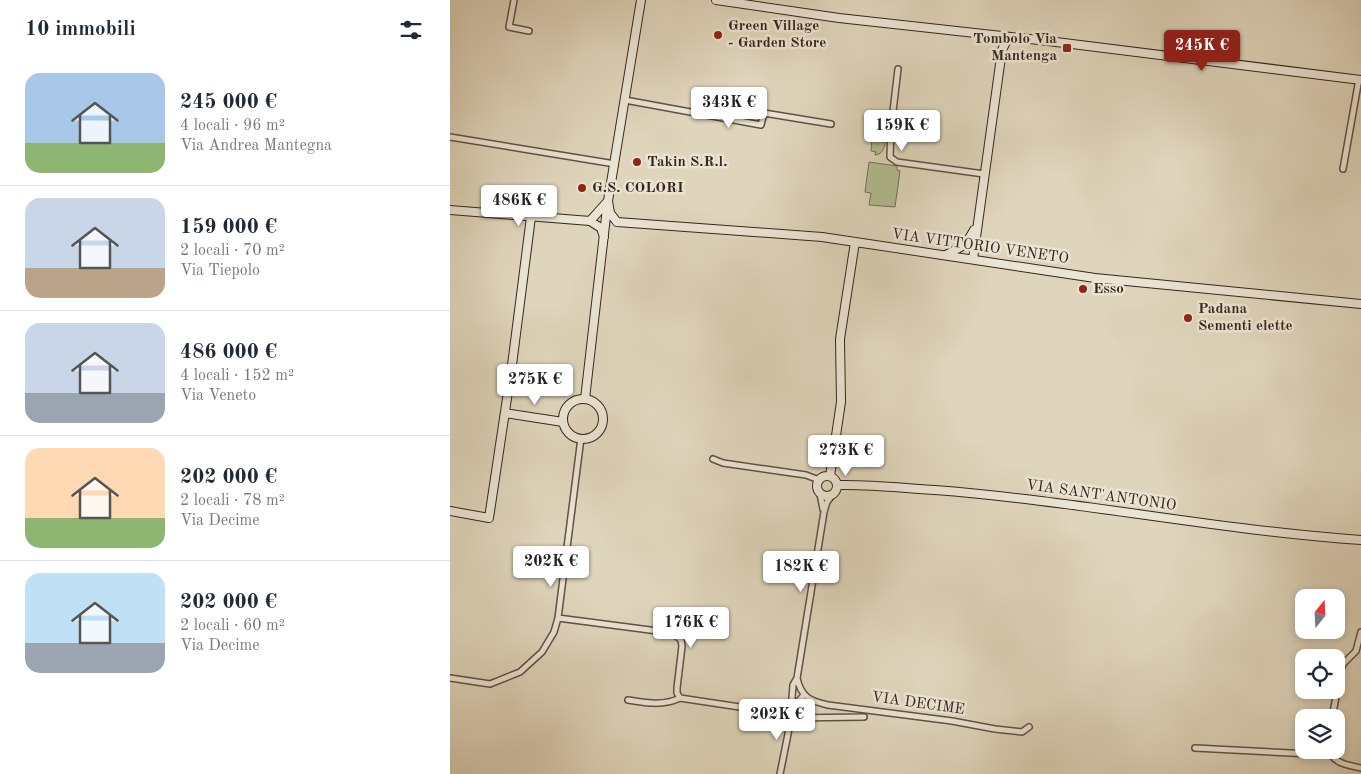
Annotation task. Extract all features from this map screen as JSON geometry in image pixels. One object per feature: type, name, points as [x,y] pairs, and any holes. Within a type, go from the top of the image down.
[{"type":"street","points":[[514,0],[509,27],[529,31]]},
{"type":"street","points":[[586,399],[608,201],[641,0]]},
{"type":"street","points":[[716,0],[840,18],[993,36],[1003,40],[1360,80],[1343,169]]},
{"type":"street","points":[[970,259],[975,247],[976,226],[1003,40]]},
{"type":"street","points":[[898,69],[891,128],[890,157],[897,162],[984,174]]},
{"type":"street","points":[[625,100],[761,125],[764,113],[831,124]]},
{"type":"street","points":[[450,137],[615,164]]},
{"type":"street","points":[[590,221],[608,201]]},
{"type":"street","points":[[605,241],[610,230],[617,222],[610,214],[608,201]]},
{"type":"street","points":[[450,210],[590,221],[601,228],[605,241]]},
{"type":"street","points":[[450,511],[489,518],[531,217]]},
{"type":"street","name":"VIA VITTORIO VENETO","points":[[617,222],[822,237],[1095,278],[1361,304]]},
{"type":"street","points":[[946,255],[966,244],[976,226]]},
{"type":"street","points":[[830,476],[841,402],[840,339],[855,242]]},
{"type":"street","points":[[966,244],[970,259]]},
{"type":"street","points":[[975,247],[979,254],[988,262]]},
{"type":"street","points":[[579,399],[586,399],[596,404],[600,409],[602,420],[598,431],[593,435],[580,438],[569,433],[563,422],[568,405],[579,399]]},
{"type":"street","points":[[505,413],[563,422]]},
{"type":"street","points":[[450,678],[490,684],[520,672],[542,652],[554,632],[558,618],[580,438]]},
{"type":"street","points":[[712,459],[723,463],[812,477],[819,480]]},
{"type":"street","points":[[780,774],[824,512],[827,502],[836,491],[837,485],[835,480],[830,476],[824,476],[819,480],[817,486],[823,502],[824,512]]},
{"type":"street","name":"VIA SANT'ANTONIO","points":[[837,485],[897,486],[981,494],[1207,524],[1361,540]]},
{"type":"street","points":[[820,494],[828,496],[833,494]]},
{"type":"street","points":[[558,618],[673,633],[678,636],[682,646],[677,688],[680,698]]},
{"type":"street","points":[[1334,709],[1340,670],[1356,651],[1361,632]]},
{"type":"street","points":[[797,678],[802,694]]},
{"type":"street","points":[[792,698],[802,694]]},
{"type":"street","points":[[791,711],[802,694]]},
{"type":"street","name":"VIA DECIME","points":[[802,694],[816,702],[828,705],[1022,732],[1029,727]]},
{"type":"street","points":[[628,700],[660,703],[680,698],[753,709],[790,721],[864,717]]},
{"type":"street","points":[[1195,748],[1295,751]]},
{"type":"street","points":[[1335,759],[1344,765],[1361,768]]},
{"type":"green space","points":[[873,127],[886,129],[882,152],[875,155],[876,152],[871,151]]},
{"type":"green space","points":[[869,162],[897,166],[897,170],[900,171],[895,207],[869,205],[871,193],[865,192]]},
{"type":"place","name":"Green Village - Garden Store","points":[[718,35]]},
{"type":"place","name":"Tombolo Via Mantenga","points":[[1067,48]]},
{"type":"place","name":"Takin S.R.l.","points":[[637,162]]},
{"type":"place","name":"G.S. COLORI","points":[[582,188]]},
{"type":"place","name":"Esso","points":[[1083,289]]},
{"type":"place","name":"Padana Sementi elette","points":[[1188,318]]}]
